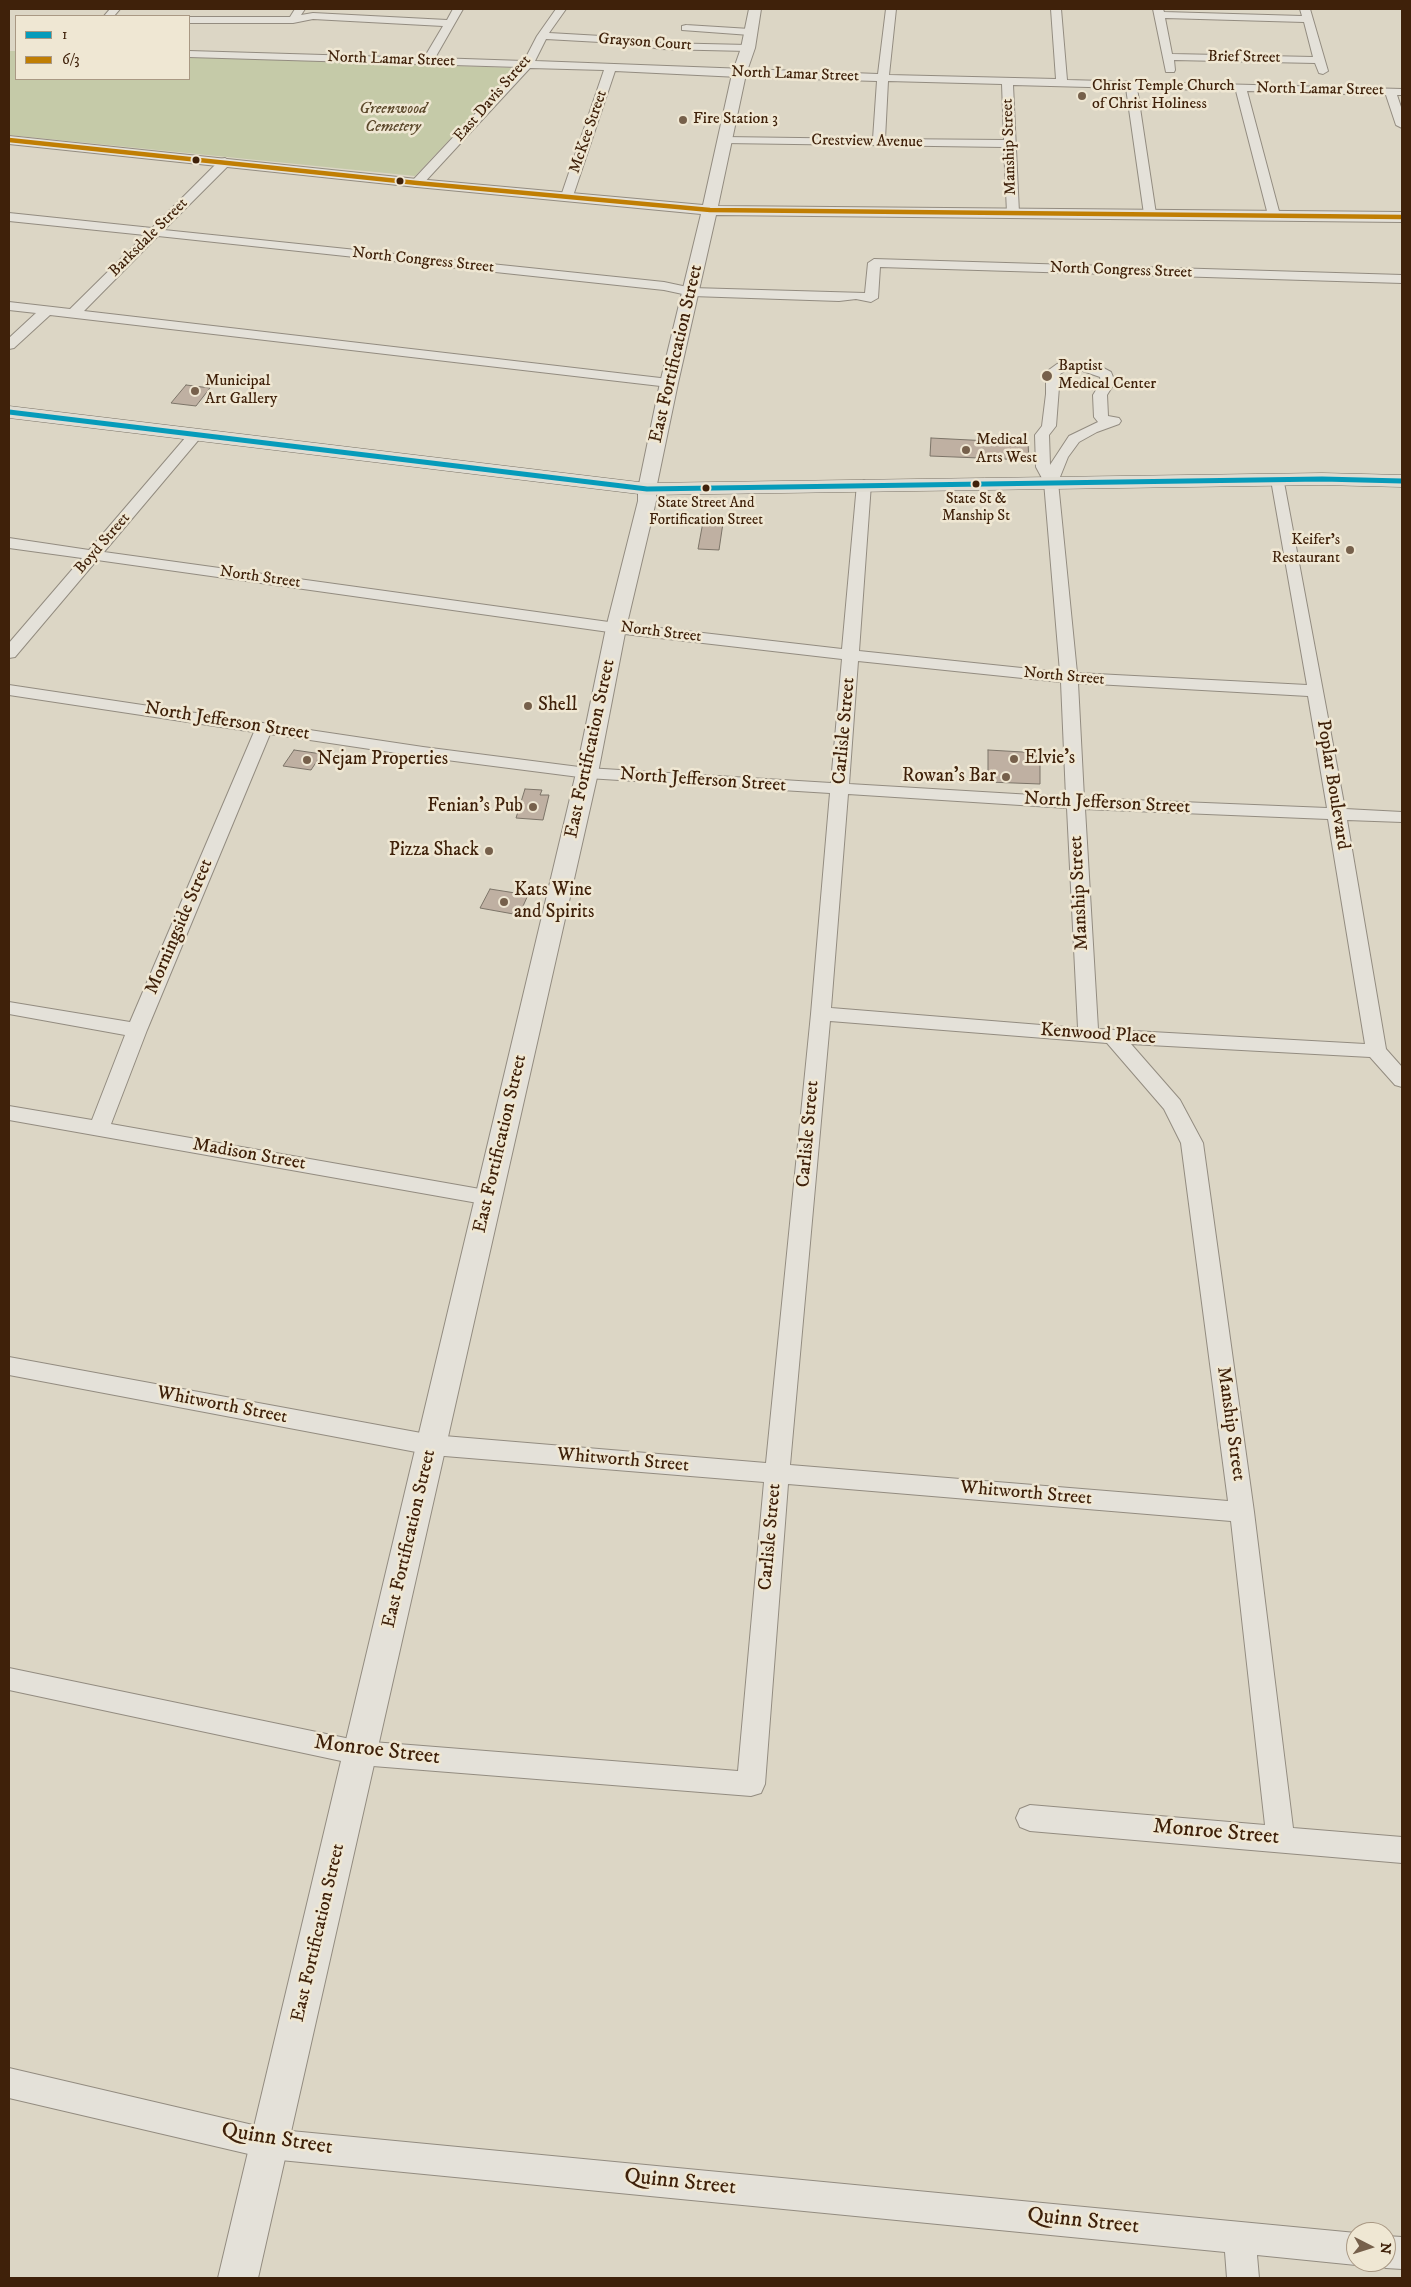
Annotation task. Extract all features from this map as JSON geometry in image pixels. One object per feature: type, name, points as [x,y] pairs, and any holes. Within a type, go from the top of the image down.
[{"type":"main road","points":[[9,412],[648,489],[1051,482],[1402,481]]},
{"type":"street","points":[[190,20],[198,9]]},
{"type":"street","points":[[293,20],[300,9]]},
{"type":"street","points":[[428,61],[458,9]]},
{"type":"street","name":"East Davis Street","points":[[417,183],[528,64],[542,36],[561,9]]},
{"type":"street","points":[[879,142],[883,78],[891,9]]},
{"type":"street","points":[[1056,9],[1062,83]]},
{"type":"street","points":[[1172,86],[1159,12],[1306,14],[1329,90]]},
{"type":"street","points":[[190,21],[293,20],[313,16],[450,23]]},
{"type":"street","points":[[686,28],[751,30]]},
{"type":"street","name":"Grayson Court","points":[[542,36],[636,41],[660,46],[751,30]]},
{"type":"street","name":"East Fortification Street","points":[[238,2278],[587,774],[616,628],[647,501],[669,383],[692,292],[724,140],[751,30]]},
{"type":"street","name":"North Lamar Street","points":[[190,54],[611,67],[739,74],[1396,92]]},
{"type":"street","name":"Brief Street","points":[[1168,56],[1320,60]]},
{"type":"street","name":"McKee Street","points":[[567,196],[611,67]]},
{"type":"street","name":"Manship Street","points":[[1007,82],[1013,213]]},
{"type":"street","points":[[1131,85],[1150,214]]},
{"type":"street","points":[[1241,88],[1274,215]]},
{"type":"street","points":[[1396,92],[1402,125]]},
{"type":"street","points":[[9,140],[417,183],[710,210],[1402,216]]},
{"type":"street","name":"Crestview Avenue","points":[[724,140],[1010,144]]},
{"type":"street","name":"Barksdale Street","points":[[73,314],[224,162]]},
{"type":"street","name":"North Congress Street","points":[[9,217],[664,286],[692,292],[838,297],[856,300],[871,298],[874,263],[1402,279]]},
{"type":"street","points":[[9,306],[669,383]]},
{"type":"street","points":[[9,345],[46,310]]},
{"type":"street","name":"Manship Street","points":[[1051,482],[1061,457],[1070,443],[1081,434],[1110,422],[1101,417],[1100,395],[1108,382],[1106,375],[1094,368],[1080,366],[1062,367],[1053,372],[1053,394],[1049,426],[1042,435],[1043,467],[1051,482],[1069,678],[1088,1035]]},
{"type":"street","name":"Boyd Street","points":[[9,653],[196,434]]},
{"type":"street","name":"Poplar Boulevard","points":[[1278,480],[1316,691],[1376,1051]]},
{"type":"street","name":"Carlisle Street","points":[[751,1784],[777,1473],[821,1014],[864,484]]},
{"type":"street","name":"North Street","points":[[9,543],[616,628],[851,655],[1069,678],[1316,691]]},
{"type":"street","name":"North Jefferson Street","points":[[9,690],[587,774],[1075,803],[1402,817]]},
{"type":"street","name":"Morningside Street","points":[[99,1128],[264,728]]},
{"type":"street","points":[[9,1008],[138,1030]]},
{"type":"street","name":"Kenwood Place","points":[[821,1014],[1088,1035],[1376,1051]]},
{"type":"street","name":"Manship Street","points":[[1114,1036],[1173,1105],[1192,1143],[1242,1512],[1280,1839]]},
{"type":"street","points":[[1376,1051],[1402,1080]]},
{"type":"street","name":"Madison Street","points":[[9,1113],[489,1197]]},
{"type":"street","name":"Whitworth Street","points":[[9,1366],[432,1445],[1242,1512]]},
{"type":"street","name":"Monroe Street","points":[[9,1679],[360,1753],[751,1784]]},
{"type":"street","name":"Monroe Street","points":[[1030,1818],[1402,1850]]},
{"type":"street","name":"Quinn Street","points":[[9,2083],[270,2144],[1346,2248]]},
{"type":"street","points":[[1240,2238],[1243,2278]]},
{"type":"green space","name":"Greenwood Cemetery","points":[[9,51],[15,51],[15,80],[190,80],[190,57],[517,68],[415,176],[9,135]]},
{"type":"building","name":"Municipal Art Gallery","points":[[186,385],[210,388],[196,406],[171,403]]},
{"type":"building","name":"Medical Arts West","points":[[931,438],[1028,443],[1029,460],[930,456]]},
{"type":"building","points":[[703,522],[723,523],[719,550],[698,549]]},
{"type":"building","name":"Nejam Properties","points":[[294,750],[322,754],[311,770],[283,766]]},
{"type":"building","points":[[988,750],[1040,753],[1040,784],[988,782]]},
{"type":"building","name":"Fenian's Pub","points":[[525,789],[542,790],[540,795],[549,795],[543,820],[516,818]]},
{"type":"building","name":"Kats Wine and Spirits","points":[[490,889],[528,895],[519,915],[480,908]]},
{"type":"transit line","name":"6/3","points":[[9,140],[417,183],[710,210],[1402,217]]},
{"type":"transit line","name":"1","points":[[9,412],[647,489],[1322,479],[1402,481]]},
{"type":"place","name":"Christ Temple Church of Christ Holiness","points":[[1082,96]]},
{"type":"place","name":"Fire Station 3","points":[[683,120]]},
{"type":"place","name":"Baptist Medical Center","points":[[1047,376]]},
{"type":"place","name":"Municipal Art Gallery","points":[[195,391]]},
{"type":"place","name":"Medical Arts West","points":[[966,450]]},
{"type":"place","name":"State St & Manship St","points":[[976,484]]},
{"type":"place","name":"State Street And Fortification Street","points":[[706,488]]},
{"type":"place","name":"Keifer's Restaurant","points":[[1350,550]]},
{"type":"place","name":"Shell","points":[[528,706]]},
{"type":"place","name":"Elvie's","points":[[1014,759]]},
{"type":"place","name":"Nejam Properties","points":[[307,760]]},
{"type":"place","name":"Rowan's Bar","points":[[1006,777]]},
{"type":"place","name":"Fenian's Pub","points":[[533,807]]},
{"type":"place","name":"Pizza Shack","points":[[489,851]]},
{"type":"place","name":"Kats Wine and Spirits","points":[[504,902]]}]
